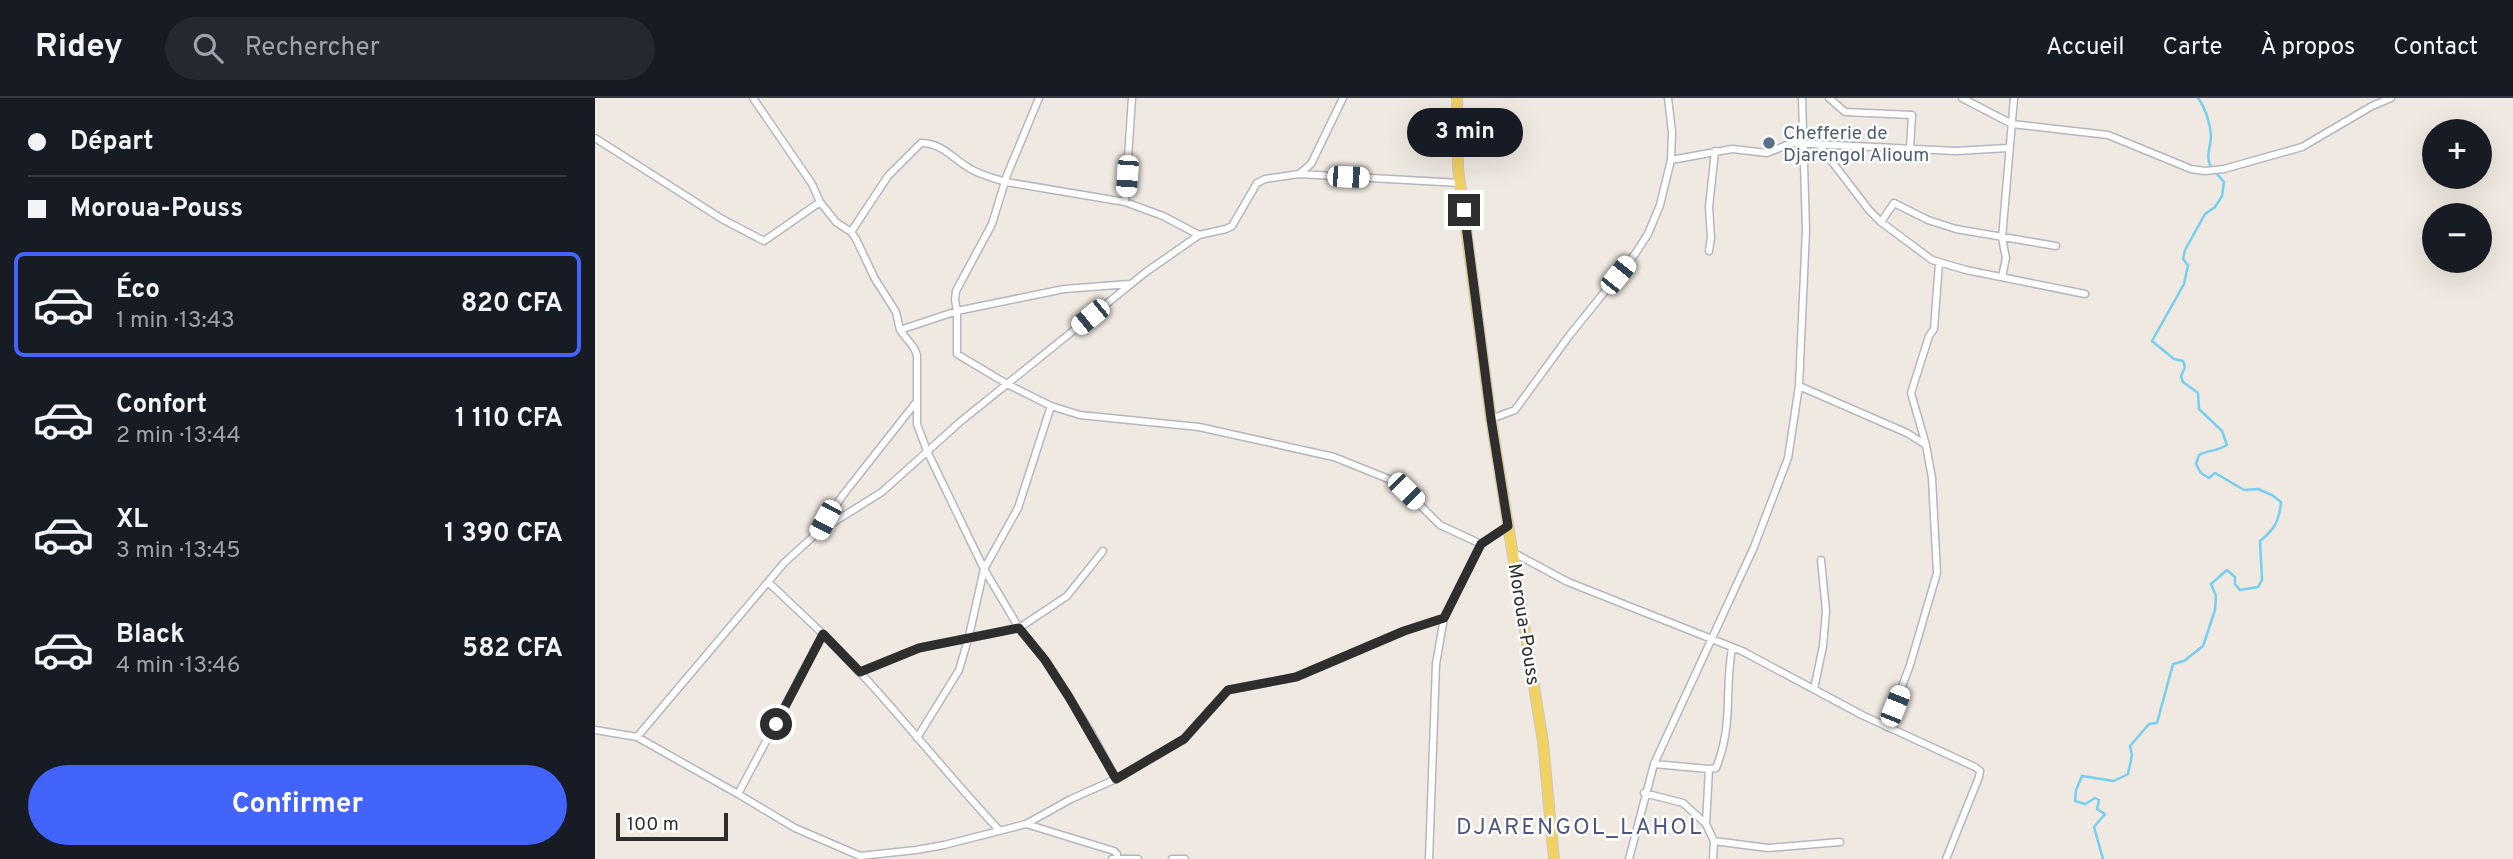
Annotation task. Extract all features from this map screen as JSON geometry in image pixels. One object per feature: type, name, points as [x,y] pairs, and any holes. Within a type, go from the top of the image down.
[{"type":"main road","name":"Moroua-Pouss","points":[[1457,98],[1458,167],[1491,419],[1543,742],[1551,857]]},
{"type":"street","points":[[754,98],[812,184],[820,202],[836,222],[851,232],[875,279],[896,312],[900,330],[917,355],[917,424],[927,451],[984,569],[1019,628],[1045,660],[1092,734],[1116,779]]},
{"type":"street","points":[[1039,98],[992,224],[956,291],[958,355],[1051,406],[1080,415],[1199,427],[1334,457],[1391,480],[1440,525],[1481,544]]},
{"type":"street","points":[[1125,202],[1132,98]]},
{"type":"street","points":[[1299,174],[1316,157],[1343,98]]},
{"type":"street","points":[[1491,419],[1515,410],[1648,234],[1660,205],[1671,160],[1672,132],[1668,98]]},
{"type":"street","points":[[1629,859],[1644,793],[1654,764],[1754,547],[1788,458],[1799,386],[1806,230],[1804,98]]},
{"type":"street","points":[[1829,98],[1845,112],[1912,115],[1910,149]]},
{"type":"street","points":[[1962,98],[2013,124],[2108,135],[2191,169],[2205,171],[2224,169],[2302,147],[2362,111],[2391,98]]},
{"type":"street","points":[[2002,277],[2006,252],[2002,239],[2008,148],[2013,124],[2014,98]]},
{"type":"street","points":[[595,138],[722,219],[764,241],[820,202]]},
{"type":"street","points":[[851,232],[888,176],[921,143],[932,143],[968,168],[1006,183],[1125,202],[1163,216],[1199,234]]},
{"type":"street","points":[[1671,160],[1741,149],[1767,153],[1784,145],[1803,144],[1956,150],[2008,148]]},
{"type":"street","points":[[1820,146],[1868,210],[1939,263],[2085,294]]},
{"type":"street","points":[[1709,251],[1709,207],[1715,151]]},
{"type":"street","points":[[637,737],[784,563],[818,532],[882,492],[1007,384],[1199,234],[1232,226],[1257,183],[1265,179],[1299,174],[1461,183]]},
{"type":"street","points":[[1881,222],[1894,203],[1939,224],[2002,239],[2056,246]]},
{"type":"street","points":[[1887,727],[1910,665],[1937,573],[1932,478],[1926,444],[1911,393],[1929,336],[1934,329],[1939,263]]},
{"type":"street","points":[[900,330],[957,311],[1064,289],[1132,284]]},
{"type":"street","points":[[1799,386],[1907,433],[1926,444]]},
{"type":"street","points":[[818,532],[843,495],[917,401]]},
{"type":"street","points":[[917,738],[955,678],[969,636],[984,569],[1018,508],[1051,406]]},
{"type":"street","points":[[1429,859],[1436,664],[1444,618],[1481,544],[1508,526]]},
{"type":"street","points":[[860,672],[919,648],[1019,628],[1067,596],[1103,551]]},
{"type":"street","points":[[1514,553],[1568,582],[1742,651],[1887,727],[1975,767],[1980,771],[1946,859]]},
{"type":"street","points":[[1814,689],[1823,646],[1825,620],[1821,560]]},
{"type":"street","points":[[768,582],[860,672],[999,831]]},
{"type":"street","points":[[595,730],[637,737],[739,793],[795,828],[860,858],[944,845],[1026,824],[1071,799],[1116,779],[1184,739],[1228,690],[1296,677],[1404,631],[1444,618]]},
{"type":"street","points":[[739,793],[823,634]]},
{"type":"street","points":[[1654,764],[1716,768],[1726,741],[1733,648]]},
{"type":"street","points":[[1706,824],[1709,769]]},
{"type":"street","points":[[1644,793],[1683,803],[1706,824],[1714,841],[1713,859]]},
{"type":"street","points":[[1026,824],[1114,851],[1117,858]]},
{"type":"street","points":[[1714,841],[1768,848],[1840,842]]},
{"type":"street","points":[[1112,859],[1138,859]]},
{"type":"street","points":[[1171,859],[1185,859]]},
{"type":"waterway","points":[[2198,98],[2210,125],[2208,159],[2211,167]]},
{"type":"waterway","points":[[2103,859],[2094,827],[2105,814],[2097,809],[2099,800],[2095,798],[2085,804],[2075,801],[2082,776],[2114,781],[2128,774],[2132,755],[2130,746],[2149,724],[2157,723],[2173,664],[2184,661],[2203,646],[2215,610],[2216,596],[2211,584],[2227,570],[2235,577],[2235,584],[2240,590],[2258,587],[2262,580],[2260,541],[2275,524],[2280,509],[2281,502],[2272,495],[2258,489],[2244,490],[2215,473],[2209,478],[2201,473],[2196,464],[2199,455],[2227,445],[2222,431],[2199,409],[2198,393],[2183,382],[2183,361],[2174,359],[2152,341],[2184,284],[2188,265],[2183,259],[2185,250],[2205,214],[2215,207],[2222,196],[2224,182],[2216,173]]},
{"type":"place","name":"Chefferie de Djarengol Alioum","points":[[1769,143]]},
{"type":"district","name":"DJARENGOL_LAHOL","points":[[1580,826]]},
{"type":"route","points":[[776,724],[823,634],[860,672],[919,648],[1019,628],[1045,660],[1069,697],[1116,779],[1184,739],[1228,690],[1296,677],[1404,631],[1444,618],[1481,544],[1508,526],[1464,210]]}]
